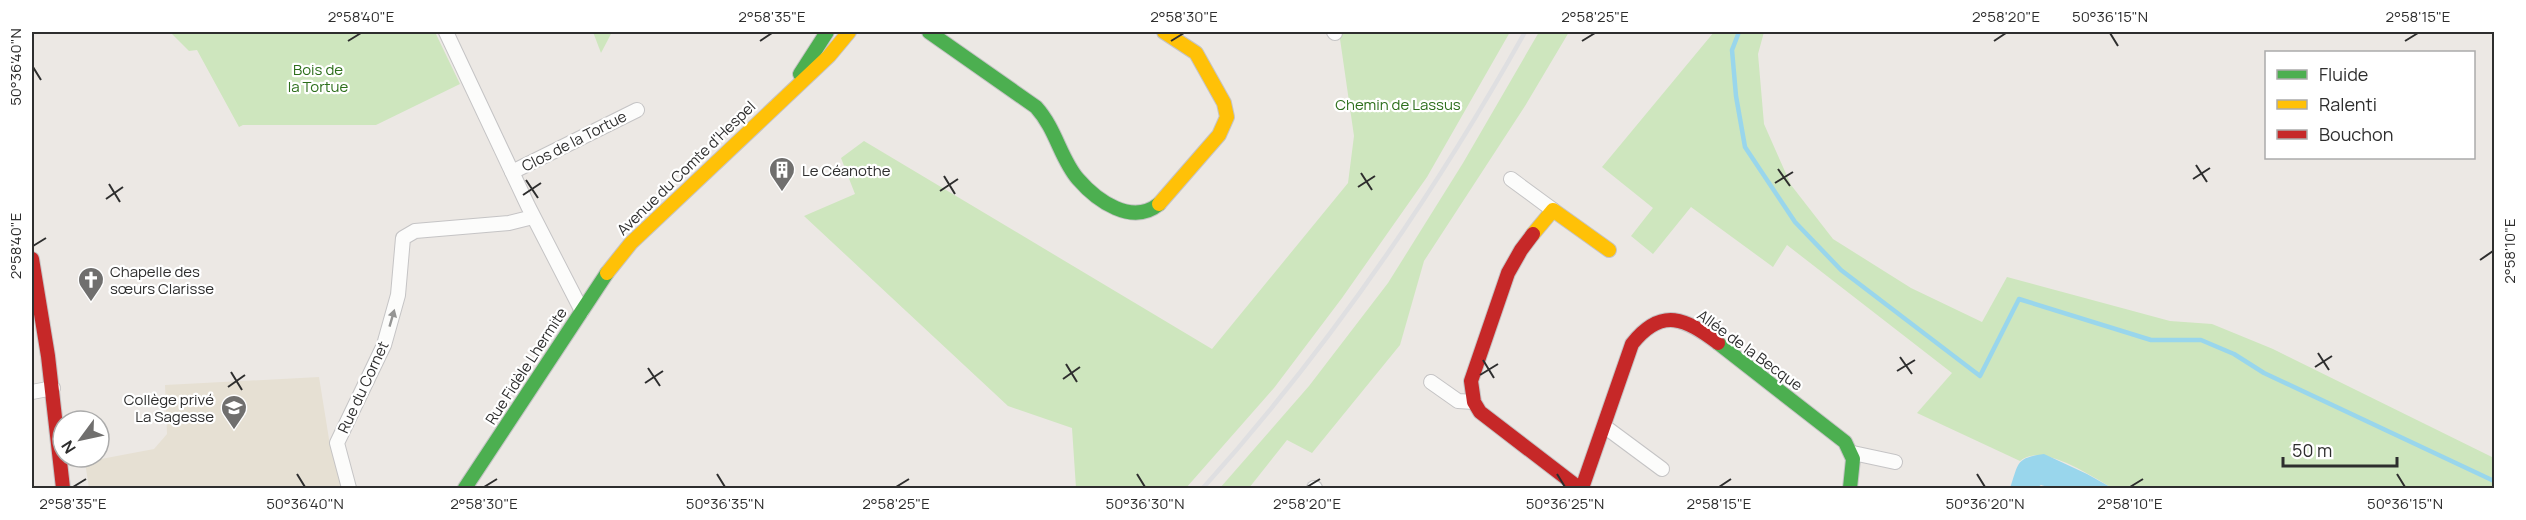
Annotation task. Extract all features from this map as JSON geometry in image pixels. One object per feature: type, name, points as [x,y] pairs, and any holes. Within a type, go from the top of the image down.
[{"type":"street","name":"Rue Fidèle Lhermite","points":[[446,32],[533,217],[582,311],[465,489]]},
{"type":"street","name":"Avenue du Comte d'Hespel","points":[[772,107],[803,70],[827,32]]},
{"type":"street","name":"Avenue du Comte d'Hespel","points":[[582,311],[602,280],[640,233],[829,56],[849,32]]},
{"type":"street","points":[[929,32],[1036,107],[1047,119],[1077,178],[1113,207],[1133,214],[1148,211],[1166,200],[1219,135],[1226,123],[1224,103],[1196,53],[1164,32]]},
{"type":"street","name":"Clos de la Tortue","points":[[512,172],[637,110]]},
{"type":"street","points":[[1511,179],[1609,250]]},
{"type":"street","points":[[1553,210],[1511,264],[1471,381],[1474,402],[1484,417],[1580,489]]},
{"type":"street","name":"Rue du Cornet","points":[[349,489],[337,443],[384,345],[397,300],[404,238],[415,231],[509,223],[533,217]]},
{"type":"street","points":[[32,258],[52,388],[63,489]]},
{"type":"street","name":"Allée de la Becque","points":[[1580,489],[1629,352],[1641,332],[1655,324],[1679,321],[1694,325],[1845,442],[1853,453]]},
{"type":"street","points":[[1431,382],[1458,401],[1474,402]]},
{"type":"street","points":[[32,392],[52,388]]},
{"type":"street","points":[[52,388],[57,409]]},
{"type":"street","points":[[1604,426],[1662,469]]},
{"type":"street","points":[[1850,489],[1853,453],[1894,462]]},
{"type":"street","points":[[68,469],[72,489]]},
{"type":"shaded area","points":[[319,377],[329,439],[341,488],[89,488],[86,469],[111,469],[111,457],[154,449],[167,434],[165,385]]},
{"type":"green space","name":"Bois de la Tortue","points":[[170,32],[435,32],[460,84],[376,125],[243,125],[239,127],[197,50],[189,51]]},
{"type":"green space","points":[[593,32],[612,32],[601,53]]},
{"type":"green space","name":"Chemin de Lassus","points":[[1339,32],[1510,32],[1427,177],[1342,298],[1274,388],[1186,488],[1076,488],[1072,428],[1008,406],[804,216],[855,194],[841,158],[864,141],[1212,349],[1348,183],[1354,136]]},
{"type":"green space","points":[[1539,32],[1569,32],[1525,106],[1424,261],[1400,345],[1312,453],[1287,440],[1249,488],[1220,488],[1309,386],[1388,283],[1463,163]]},
{"type":"green space","points":[[1714,32],[1764,32],[1758,54],[1764,124],[1791,185],[1833,239],[1911,288],[1982,322],[2007,277],[2170,321],[2212,324],[2273,349],[2494,458],[2494,488],[2112,488],[2079,469],[2053,458],[2029,456],[2020,461],[1917,413],[1952,373],[1787,245],[1773,267],[1691,207],[1653,254],[1631,236],[1653,208],[1602,167]]},
{"type":"water","points":[[2044,454],[2112,488],[2051,488],[2041,485],[2036,488],[2010,488],[2017,467],[2023,460]]},
{"type":"waterway","points":[[1739,32],[1732,50],[1736,96],[1745,147],[1795,222],[1841,270],[1980,376],[2019,299],[2151,340],[2201,340],[2234,354],[2264,373],[2494,481]]},
{"type":"railway","points":[[1203,488],[1293,381],[1377,269],[1454,152],[1525,32]]},
{"type":"traffic: fast","points":[[800,74],[827,32]]},
{"type":"traffic: fast","points":[[929,32],[1036,107],[1049,125],[1072,171],[1095,195],[1127,212],[1149,210],[1159,204]]},
{"type":"traffic: fast","points":[[465,488],[607,273]]},
{"type":"traffic: fast","points":[[1718,343],[1845,442],[1853,459],[1850,488]]},
{"type":"traffic: slow","points":[[607,273],[631,243],[829,56],[849,32]]},
{"type":"traffic: slow","points":[[1159,204],[1219,135],[1227,117],[1224,103],[1196,53],[1164,32]]},
{"type":"traffic: slow","points":[[1533,234],[1553,210],[1609,250]]},
{"type":"traffic: jam","points":[[1533,234],[1508,273],[1471,381],[1474,402],[1480,412],[1579,488]]},
{"type":"traffic: jam","points":[[32,259],[48,356],[63,488]]},
{"type":"traffic: jam","points":[[1582,488],[1632,344],[1643,332],[1654,324],[1674,320],[1695,328],[1718,343]]},
{"type":"place","name":"Le Céanothe","points":[[782,193]]},
{"type":"place","name":"Chapelle des sœurs Clarisse","points":[[91,303]]},
{"type":"place","name":"Collège privé La Sagesse","points":[[234,431]]}]
